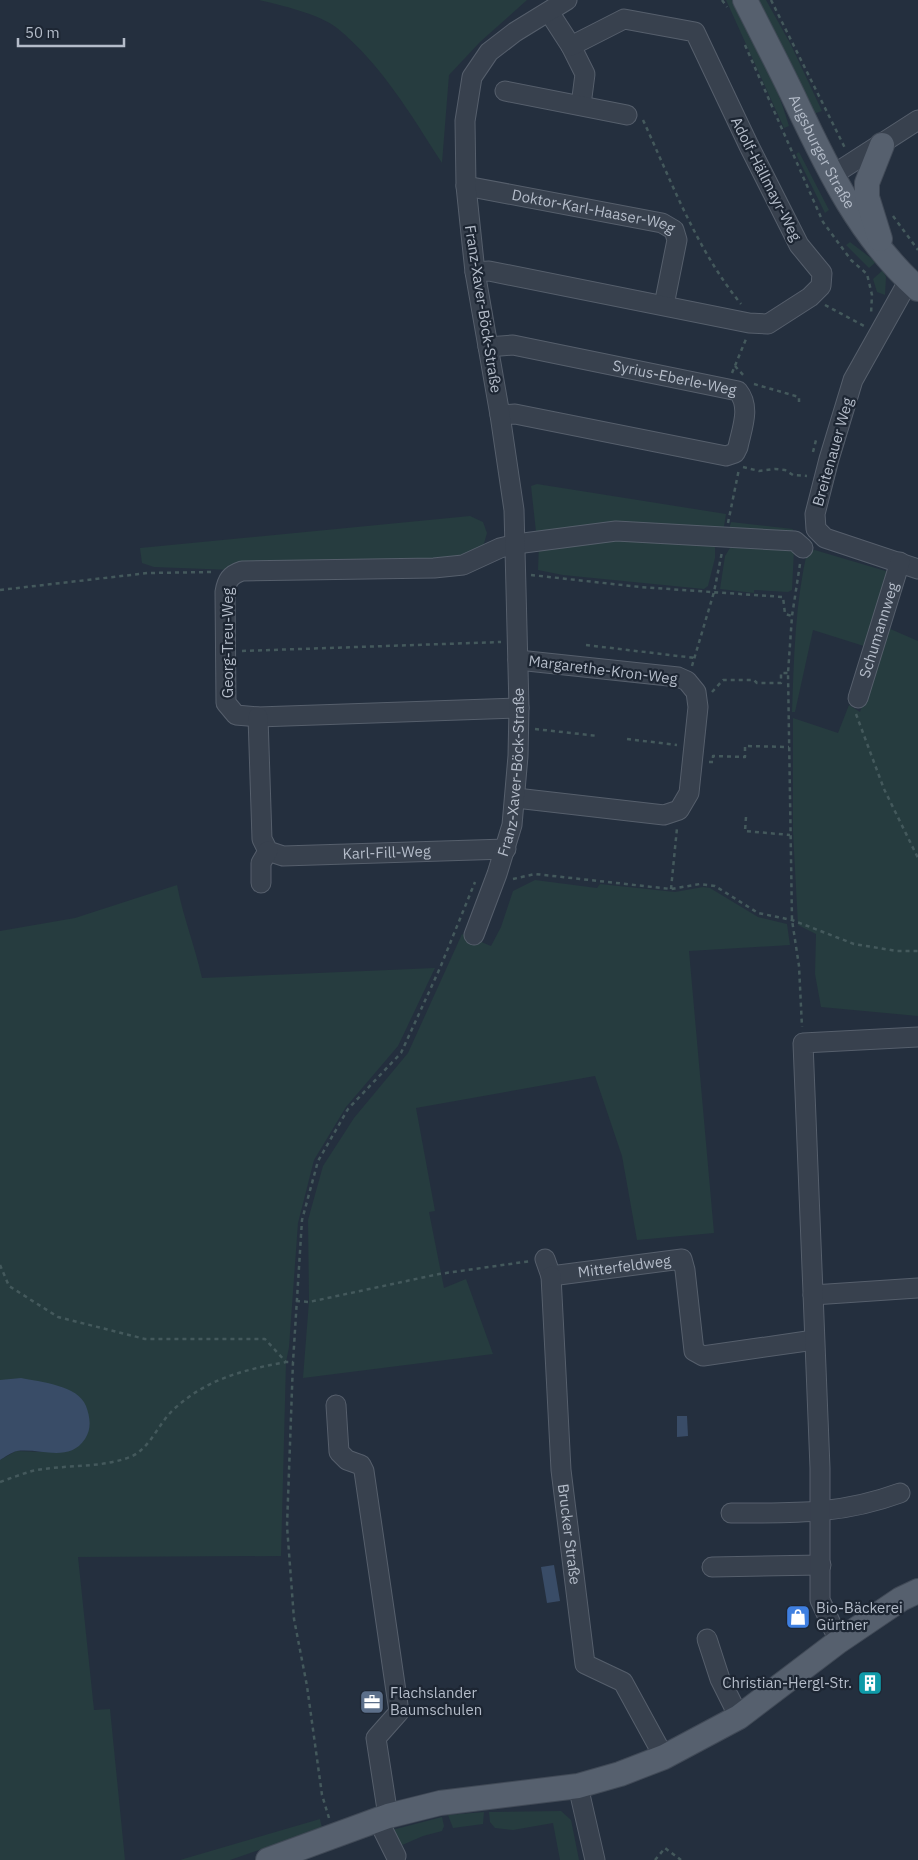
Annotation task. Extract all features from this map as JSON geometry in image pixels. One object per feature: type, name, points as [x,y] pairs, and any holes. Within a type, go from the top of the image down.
[{"type":"main road","name":"Augsburger Straße","points":[[745,0],[831,176],[855,216],[913,285]]},
{"type":"main road","points":[[882,145],[867,183],[867,196],[882,250]]},
{"type":"main road","points":[[268,1860],[383,1818],[440,1803],[578,1786],[620,1774],[664,1757],[739,1718],[839,1641],[901,1599],[918,1591]]},
{"type":"street","name":"Franz-Xaver-Böck-Straße","points":[[474,935],[506,849],[516,798],[519,708],[515,574],[516,544],[500,415],[475,272],[466,186],[465,121],[472,77],[489,52],[515,32],[567,0]]},
{"type":"street","points":[[549,12],[571,46],[585,74],[581,106]]},
{"type":"street","name":"Adolf-Hällmayr-Weg","points":[[475,272],[489,271],[749,323],[768,324],[810,297],[821,286],[822,273],[799,245],[695,32],[624,19],[571,46]]},
{"type":"street","points":[[505,91],[627,114]]},
{"type":"street","points":[[831,176],[882,145],[918,120]]},
{"type":"street","name":"Doktor-Karl-Haaser-Weg","points":[[466,186],[662,223],[668,226],[674,230],[677,240],[664,305]]},
{"type":"street","name":"Breitenauer Weg","points":[[913,285],[853,380],[828,459],[815,514],[816,529],[825,538],[918,569]]},
{"type":"street","name":"Syrius-Eberle-Weg","points":[[488,347],[514,345],[726,388],[738,391],[745,399],[746,406],[738,447],[735,453],[726,456],[514,414],[500,415]]},
{"type":"street","name":"Georg-Treu-Weg","points":[[519,708],[258,718],[236,715],[226,703],[227,582],[233,574],[242,571],[434,568],[463,565],[500,548],[516,544],[616,531],[795,541],[803,548]]},
{"type":"street","name":"Schumannweg","points":[[858,698],[900,562]]},
{"type":"street","name":"Margarethe-Kron-Weg","points":[[518,660],[678,677],[687,681],[696,692],[698,701]]},
{"type":"street","points":[[516,798],[664,815],[679,810],[689,793],[698,701]]},
{"type":"street","points":[[258,718],[262,839],[268,851],[261,864],[262,883]]},
{"type":"street","name":"Karl-Fill-Weg","points":[[268,851],[283,856],[506,849]]},
{"type":"street","points":[[839,1641],[820,1600],[821,1513],[803,1043],[918,1037]]},
{"type":"street","name":"Mitterfeldweg","points":[[548,1268],[682,1259],[685,1270],[694,1351],[703,1356],[814,1340]]},
{"type":"street","name":"Brucker Straße","points":[[548,1268],[561,1470],[585,1664],[623,1682],[664,1757]]},
{"type":"street","points":[[813,1295],[918,1288]]},
{"type":"street","points":[[336,1405],[339,1452],[347,1460],[361,1465],[364,1471],[398,1712],[376,1738],[383,1818],[396,1856]]},
{"type":"street","points":[[731,1513],[821,1513],[872,1503],[900,1493]]},
{"type":"street","points":[[712,1566],[821,1565]]},
{"type":"street","points":[[707,1639],[720,1679],[739,1718]]},
{"type":"street","points":[[578,1786],[595,1860]]},
{"type":"path","points":[[770,0],[852,163]]},
{"type":"path","points":[[627,114],[642,117],[689,221],[721,280],[749,313],[749,332],[726,388]]},
{"type":"path","points":[[888,209],[918,250]]},
{"type":"path","points":[[810,297],[867,327]]},
{"type":"path","points":[[735,366],[755,385],[799,397],[799,402]]},
{"type":"path","points":[[687,681],[714,592],[740,466],[759,470],[775,469],[797,476],[807,476]]},
{"type":"path","points":[[803,548],[792,616],[788,673],[792,920],[799,966],[803,1043]]},
{"type":"path","points":[[0,590],[148,573],[242,571]]},
{"type":"path","points":[[515,574],[640,587],[783,597],[784,614],[792,616]]},
{"type":"path","points":[[225,652],[502,642]]},
{"type":"path","points":[[586,645],[694,658]]},
{"type":"path","points":[[698,701],[708,697],[723,680],[754,680],[758,683],[781,683],[781,673],[788,673]]},
{"type":"path","points":[[858,698],[856,713],[866,744],[884,789],[918,858]]},
{"type":"path","points":[[519,728],[598,736]]},
{"type":"path","points":[[627,739],[693,754],[713,762],[713,756],[745,757],[745,746],[789,747]]},
{"type":"path","points":[[671,889],[679,810]]},
{"type":"path","points":[[746,817],[745,831],[790,835]]},
{"type":"path","points":[[497,874],[512,879],[535,874],[548,874],[671,889],[700,884],[715,886],[758,913],[792,920],[854,944],[897,951],[918,951]]},
{"type":"path","points":[[334,1837],[322,1796],[307,1686],[294,1619],[287,1526],[292,1362],[302,1220],[318,1161],[348,1109],[401,1053],[440,968],[478,875]]},
{"type":"path","points":[[0,1265],[9,1286],[58,1317],[144,1339],[265,1339],[286,1362]]},
{"type":"path","points":[[296,1301],[309,1302],[439,1274],[548,1268]]},
{"type":"path","points":[[0,1482],[33,1471],[104,1465],[132,1456],[152,1438],[172,1410],[216,1380],[253,1368],[292,1362]]},
{"type":"path","points":[[656,1860],[665,1848],[681,1860]]},
{"type":"green space","points":[[259,0],[527,0],[480,42],[449,75],[442,163],[395,91],[353,42],[337,28],[321,18]]},
{"type":"green space","points":[[726,0],[736,0],[772,78],[789,126],[784,128]]},
{"type":"green space","points":[[758,0],[766,0],[791,45],[822,111],[813,114]]},
{"type":"green space","points":[[799,152],[829,210],[825,213],[796,154]]},
{"type":"green space","points":[[850,242],[876,262],[869,268],[846,245]]},
{"type":"green space","points":[[883,270],[886,277],[885,295],[877,292],[873,279]]},
{"type":"green space","points":[[537,484],[726,514],[723,532],[537,541],[531,486]]},
{"type":"green space","points":[[470,516],[483,522],[487,533],[483,547],[460,558],[232,570],[154,567],[142,563],[140,548]]},
{"type":"green space","points":[[731,522],[793,529],[792,534],[729,529]]},
{"type":"green space","points":[[589,538],[715,543],[715,558],[708,586],[704,589],[563,575],[538,570],[539,544]]},
{"type":"green space","points":[[733,543],[794,550],[792,590],[788,592],[754,590],[754,593],[720,589],[725,556]]},
{"type":"green space","points":[[808,548],[889,572],[867,647],[813,630],[795,712],[792,712],[798,609]]},
{"type":"green space","points":[[888,628],[918,641],[918,1016],[821,1007],[815,974],[816,934],[798,925],[793,832],[793,718],[838,733],[849,705],[860,712]]},
{"type":"green space","points":[[535,880],[597,888],[600,884],[675,892],[703,887],[710,888],[758,917],[787,924],[790,945],[689,951],[714,1233],[637,1240],[622,1156],[595,1076],[416,1108],[435,1211],[429,1212],[444,1288],[466,1279],[493,1354],[303,1378],[309,1301],[308,1220],[323,1166],[354,1118],[408,1053],[462,934],[491,946],[501,927],[513,891]]},
{"type":"green space","points":[[177,885],[202,978],[435,968],[398,1046],[346,1107],[314,1160],[298,1223],[289,1347],[286,1362],[281,1556],[78,1557],[94,1710],[110,1709],[125,1860],[0,1860],[0,1460],[16,1451],[43,1452],[0,1380],[0,931],[75,918]]},
{"type":"green space","points":[[561,1811],[571,1820],[579,1860],[560,1860],[553,1823],[513,1830],[495,1828],[490,1822],[489,1812]]},
{"type":"green space","points":[[484,1812],[483,1824],[453,1828],[448,1815]]},
{"type":"green space","points":[[442,1817],[444,1826],[442,1831],[423,1836],[400,1846],[392,1830]]},
{"type":"green space","points":[[320,1819],[322,1828],[230,1860],[180,1860]]},
{"type":"water","points":[[21,1378],[67,1389],[82,1399],[89,1418],[89,1427],[85,1439],[78,1446],[71,1451],[63,1453],[17,1451],[0,1460],[0,1380]]},
{"type":"water","points":[[677,1416],[687,1416],[688,1436],[677,1437]]},
{"type":"water","points":[[554,1565],[560,1601],[547,1603],[541,1567]]},
{"type":"place","name":"Bio-Bäckerei Gürtner","points":[[798,1617]]},
{"type":"place","name":"Christian-Hergl-Str.","points":[[870,1683]]},
{"type":"place","name":"Flachslander Baumschulen","points":[[372,1702]]}]
